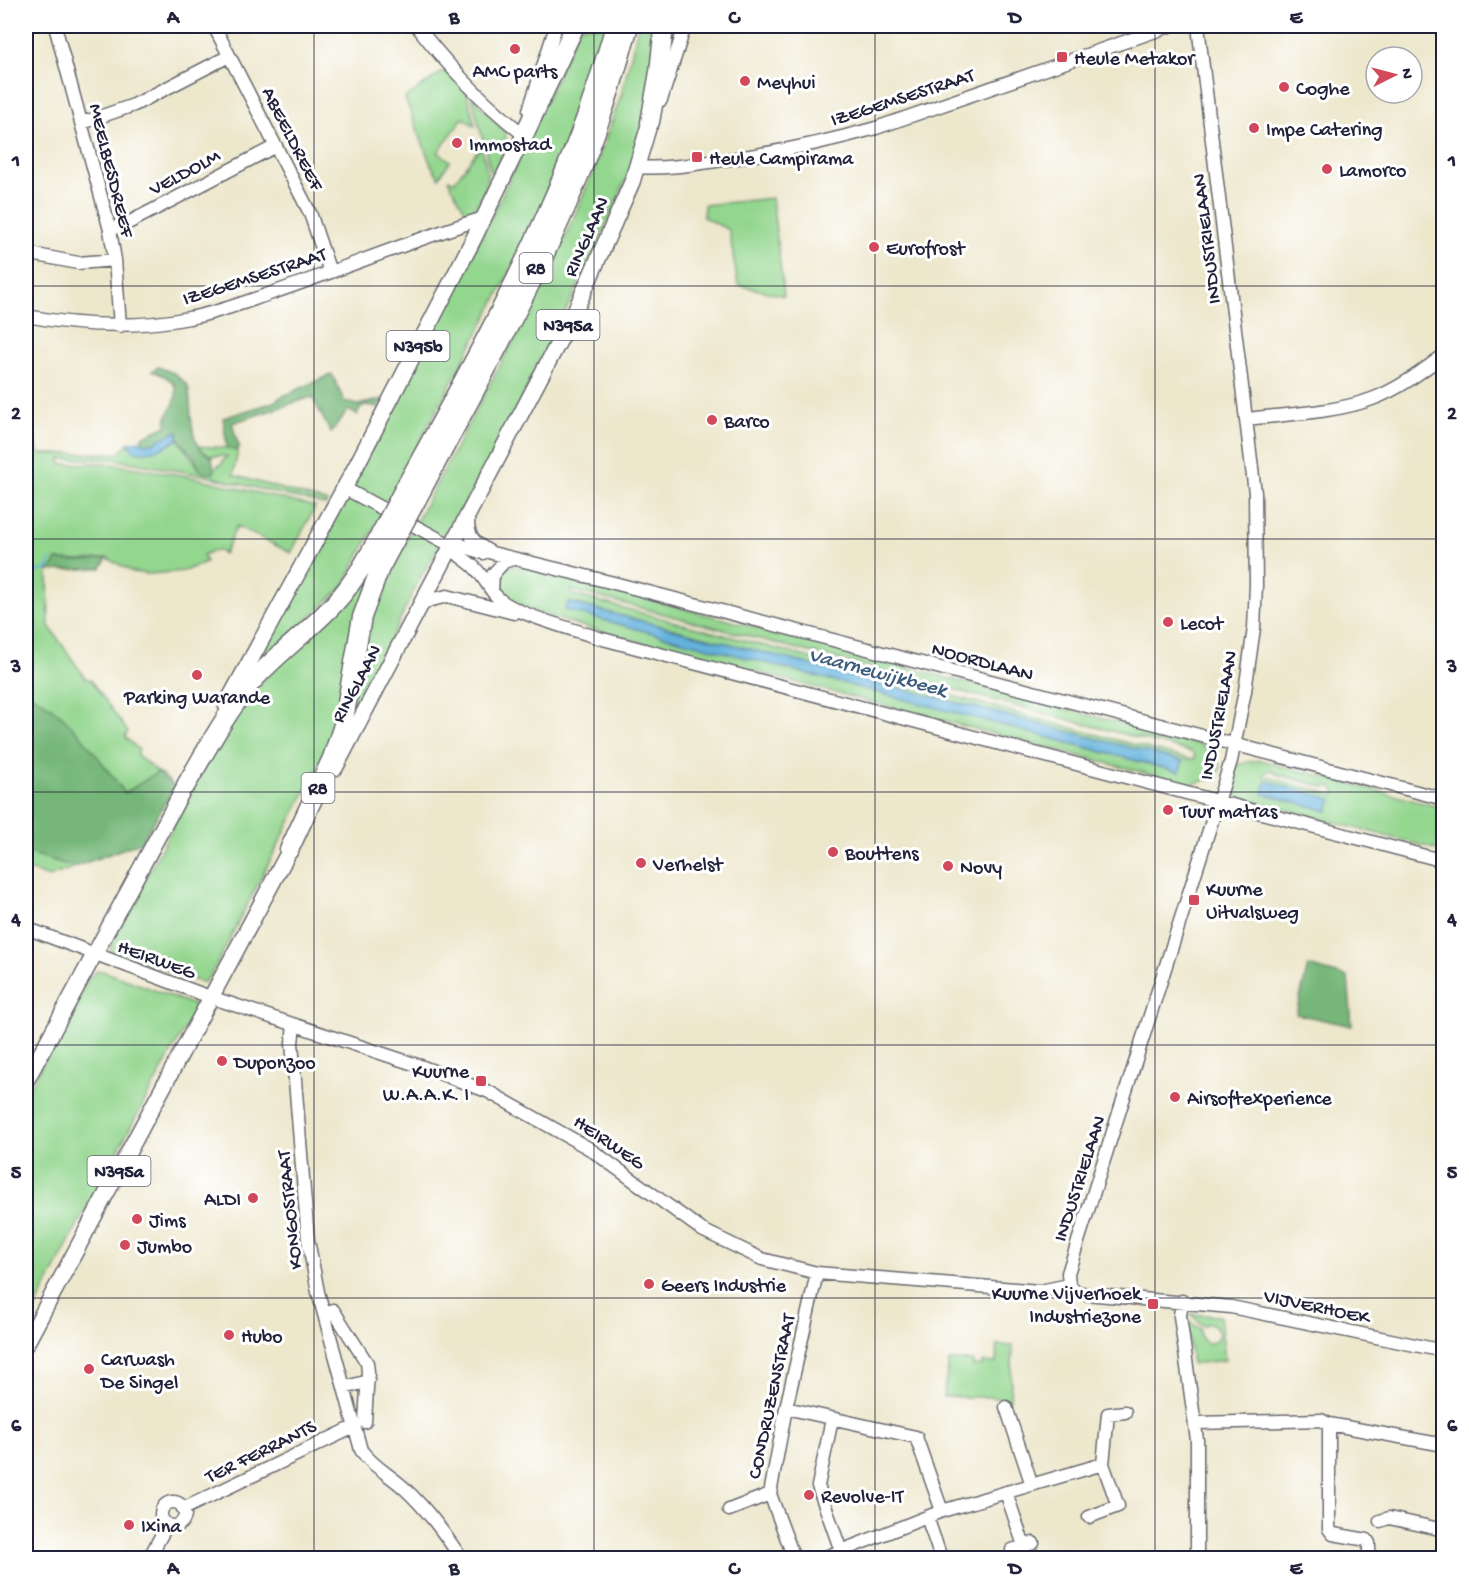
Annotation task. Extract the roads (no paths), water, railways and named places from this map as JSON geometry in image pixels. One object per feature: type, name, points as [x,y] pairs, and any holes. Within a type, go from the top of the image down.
[{"type":"highway","points":[[524,135],[574,26]]},
{"type":"highway","name":"R8","points":[[410,495],[538,232],[588,114],[615,26]]},
{"type":"highway","name":"R8","points":[[186,784],[230,711],[249,686],[269,664],[336,602],[388,536],[507,330],[552,236],[601,119],[629,26]]},
{"type":"highway","points":[[650,122],[664,26]]},
{"type":"highway","name":"R8","points":[[289,850],[332,758],[344,725],[362,617],[380,568],[388,536]]},
{"type":"main road","name":"RINGLAAN","points":[[26,1344],[289,850],[326,785],[576,309],[637,167],[650,122]]},
{"type":"main road","name":"N395b","points":[[26,1081],[186,784],[222,711],[344,488],[474,238],[524,135]]},
{"type":"street","name":"MEELBESDREEF","points":[[56,26],[110,230],[115,260],[120,326]]},
{"type":"street","name":"ABEELDREEF","points":[[214,26],[310,213],[330,272]]},
{"type":"street","points":[[417,26],[493,109],[524,135]]},
{"type":"street","name":"N395b","points":[[524,135],[530,102],[556,26]]},
{"type":"street","name":"RINGLAAN","points":[[650,122],[658,108],[684,26]]},
{"type":"street","name":"IZEGEMSESTRAAT","points":[[637,167],[662,168],[777,153],[876,128],[1170,26]]},
{"type":"street","name":"INDUSTRIELAAN","points":[[1069,1285],[1068,1274],[1235,744],[1254,628],[1256,585],[1254,493],[1247,419],[1198,26]]},
{"type":"street","points":[[82,123],[134,105],[229,56]]},
{"type":"street","name":"VELDOLM","points":[[110,230],[130,222],[276,146]]},
{"type":"street","name":"IZEGEMSESTRAAT","points":[[26,316],[68,324],[120,326],[187,319],[212,313],[483,218]]},
{"type":"street","points":[[453,227],[467,232],[474,238]]},
{"type":"street","points":[[26,253],[78,263],[115,260]]},
{"type":"street","points":[[1247,419],[1351,405],[1373,398],[1413,378],[1443,355]]},
{"type":"street","name":"NOORDLAAN","points":[[344,488],[452,546],[454,551],[476,568],[492,591],[504,602],[530,615],[599,638],[1443,861]]},
{"type":"street","name":"NOORDLAAN","points":[[468,516],[471,538],[492,553]]},
{"type":"street","name":"NOORDLAAN","points":[[452,546],[458,544],[479,552],[492,553],[610,582],[1443,799]]},
{"type":"street","points":[[492,591],[493,574],[504,562],[513,559]]},
{"type":"street","name":"NOORDLAAN","points":[[419,607],[428,601],[447,596],[530,615]]},
{"type":"street","name":"HEIRWEG","points":[[26,928],[210,998],[423,1067],[489,1092],[590,1149],[702,1230],[762,1258],[816,1273],[1040,1291],[1069,1285]]},
{"type":"street","name":"KONGOSTRAAT","points":[[294,1025],[291,1043],[308,1240],[318,1292],[344,1388],[359,1425]]},
{"type":"street","name":"CONDRUZENSTRAAT","points":[[794,1558],[770,1494],[786,1408],[816,1273]]},
{"type":"street","points":[[1069,1285],[1075,1291],[1086,1294],[1182,1301],[1180,1316],[1196,1423],[1197,1558]]},
{"type":"street","name":"VIJVERHOEK","points":[[1182,1301],[1231,1307],[1443,1351]]},
{"type":"street","name":"KONGOSTRAAT","points":[[333,1310],[367,1363],[368,1381],[359,1425],[361,1450],[367,1459],[424,1507],[461,1558]]},
{"type":"street","points":[[344,1388],[368,1381]]},
{"type":"street","points":[[1006,1407],[1032,1485]]},
{"type":"street","points":[[786,1408],[916,1437],[942,1511]]},
{"type":"street","points":[[1089,1517],[1123,1504],[1103,1464],[1108,1414],[1125,1412]]},
{"type":"street","points":[[832,1419],[818,1486],[848,1553]]},
{"type":"street","points":[[1196,1423],[1321,1420],[1329,1424],[1443,1445]]},
{"type":"street","points":[[1329,1424],[1329,1529],[1333,1534],[1367,1540],[1369,1558]]},
{"type":"street","name":"TER FERRANTS","points":[[183,1509],[359,1425]]},
{"type":"street","points":[[823,1558],[848,1553],[942,1511],[1103,1464]]},
{"type":"street","points":[[1006,1492],[1023,1546]]},
{"type":"street","points":[[729,1510],[770,1494]]},
{"type":"street","points":[[174,1502],[183,1509],[184,1515],[181,1522],[173,1526],[167,1525],[161,1517],[161,1511],[166,1504],[174,1502]]},
{"type":"street","points":[[927,1517],[941,1558]]},
{"type":"street","points":[[1380,1521],[1389,1518],[1443,1530]]},
{"type":"street","points":[[149,1558],[167,1525]]},
{"type":"water","points":[[177,431],[179,439],[152,451],[134,451],[128,443],[140,441],[145,444],[153,443]]},
{"type":"water","points":[[568,602],[1183,761],[1179,772],[565,610]]},
{"type":"water","points":[[1266,781],[1332,799],[1328,811],[1263,794]]},
{"type":"waterway","points":[[26,574],[48,569],[50,560]]},
{"type":"place","name":"AMC parts","points":[[515,49]]},
{"type":"place","name":"Heule Metakor","points":[[1062,57]]},
{"type":"place","name":"Meyhui","points":[[745,81]]},
{"type":"place","name":"Coghe","points":[[1284,87]]},
{"type":"place","name":"Impe Catering","points":[[1254,128]]},
{"type":"place","name":"Immostad","points":[[457,143]]},
{"type":"place","name":"Heule Campirama","points":[[697,157]]},
{"type":"place","name":"Lamorco","points":[[1327,169]]},
{"type":"place","name":"Eurofrost","points":[[874,247]]},
{"type":"place","name":"Barco","points":[[712,420]]},
{"type":"place","name":"Lecot","points":[[1168,622]]},
{"type":"place","name":"Parking Warande","points":[[197,675]]},
{"type":"place","name":"Tuur matras","points":[[1168,810]]},
{"type":"place","name":"Bouttens","points":[[833,852]]},
{"type":"place","name":"Verhelst","points":[[641,863]]},
{"type":"place","name":"Novy","points":[[948,866]]},
{"type":"place","name":"Kuurne Uitvalsweg","points":[[1194,900]]},
{"type":"place","name":"Duponzoo","points":[[222,1061]]},
{"type":"place","name":"Kuurne W.A.A.K. I","points":[[481,1081]]},
{"type":"place","name":"Airsoftexperience","points":[[1175,1097]]},
{"type":"place","name":"ALDI","points":[[253,1198]]},
{"type":"place","name":"Jims","points":[[137,1219]]},
{"type":"place","name":"Jumbo","points":[[125,1245]]},
{"type":"place","name":"Geers Industrie","points":[[649,1284]]},
{"type":"place","name":"Kuurne Vijverhoek Industriezone","points":[[1153,1304]]},
{"type":"place","name":"Hubo","points":[[229,1335]]},
{"type":"place","name":"Carwash De Singel","points":[[89,1369]]},
{"type":"place","name":"Revolve-IT","points":[[809,1495]]},
{"type":"place","name":"Ixina","points":[[129,1525]]},
{"type":"water label","name":"Vaarnewijkbeek","points":[[878,671]]}]
